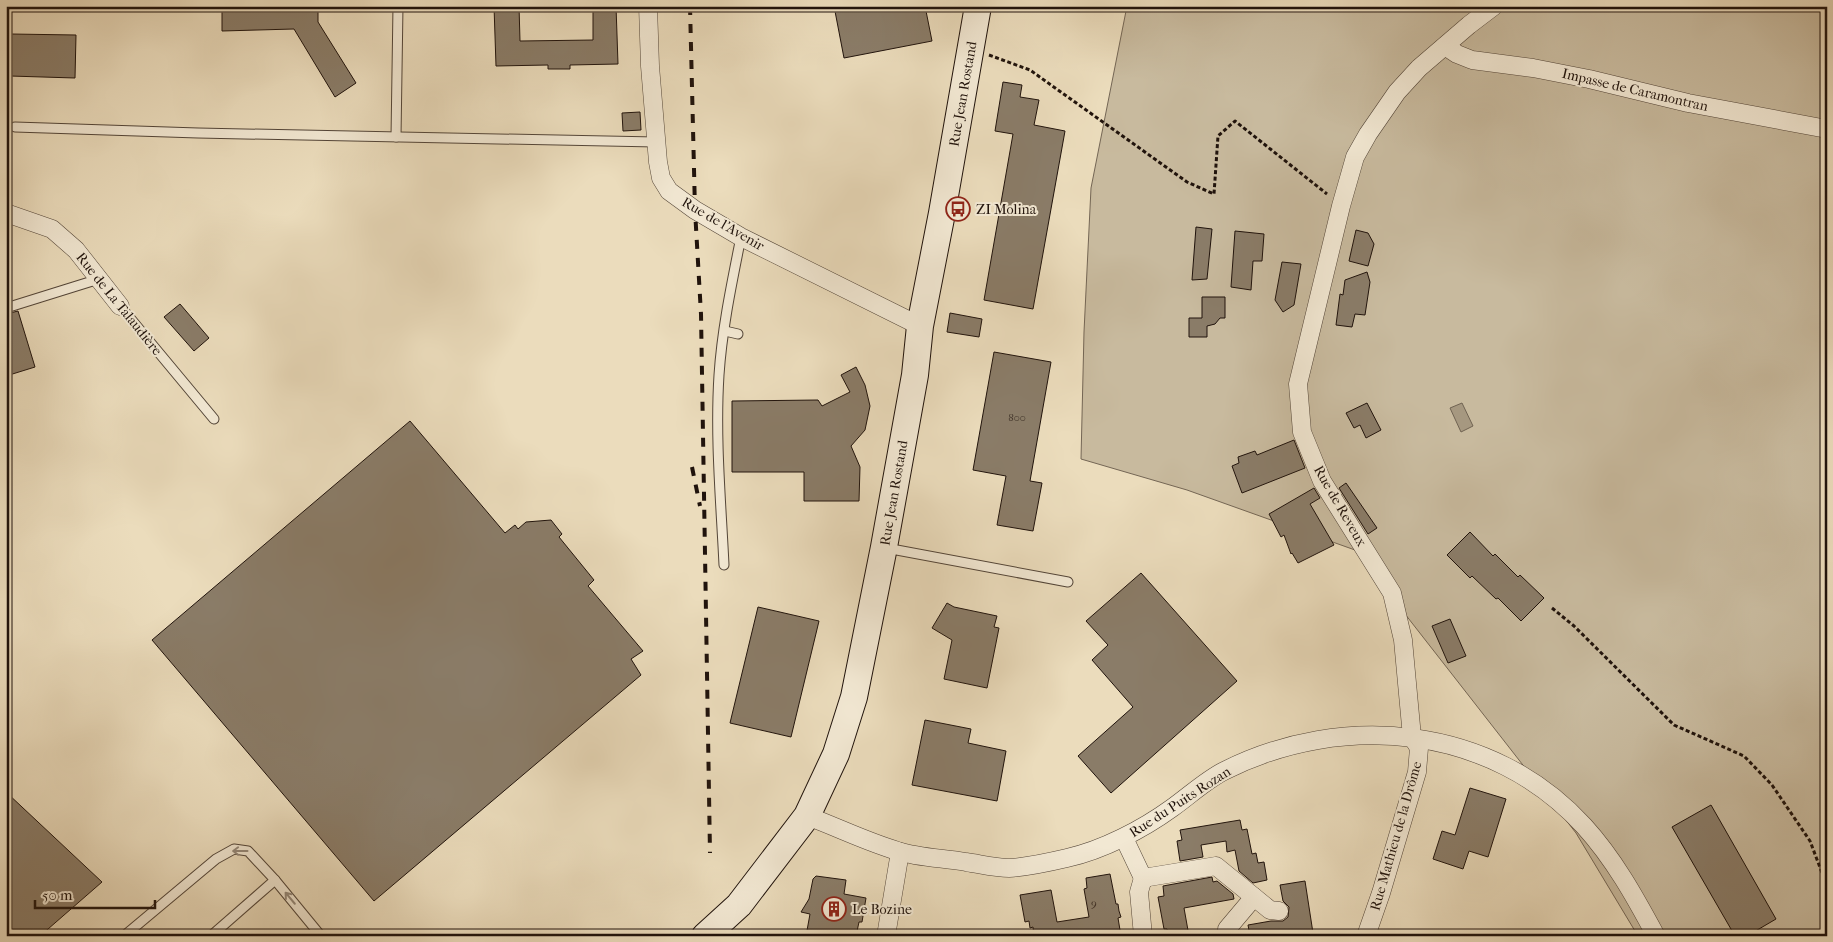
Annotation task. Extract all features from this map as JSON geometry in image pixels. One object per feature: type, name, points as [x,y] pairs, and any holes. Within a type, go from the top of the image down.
[{"type":"main road","name":"Rue Jean Rostand","points":[[705,936],[738,905],[807,816],[836,754],[854,697],[884,547],[915,375],[920,326],[978,6]]},
{"type":"street","name":"Rue de l'Avenir","points":[[648,6],[656,142],[661,178],[669,192],[741,237],[920,326]]},
{"type":"street","name":"Rue de Reveux","points":[[1412,736],[1403,640],[1392,593],[1322,481],[1302,432],[1298,384],[1341,206],[1356,157],[1368,134],[1397,92],[1419,68],[1494,6]]},
{"type":"street","name":"Impasse de Caramontran","points":[[1445,46],[1472,60],[1533,68],[1589,79],[1688,103],[1827,129]]},
{"type":"street","name":"Rue de La Talaudière","points":[[6,213],[52,229],[76,250],[120,306]]},
{"type":"street","name":"Rue du Puits Rozan","points":[[807,816],[900,852],[1008,868],[1069,858],[1124,838],[1170,810],[1222,771],[1276,750],[1343,736],[1373,734],[1412,736],[1446,744],[1493,761],[1519,773],[1549,794],[1582,824],[1609,855],[1634,894],[1656,936]]},
{"type":"street","name":"Rue Mathieu de la Drôme","points":[[1366,936],[1381,893],[1417,772],[1419,748],[1412,736]]},
{"type":"street","points":[[1124,838],[1143,878],[1139,892],[1143,936]]},
{"type":"street","points":[[886,936],[900,852]]},
{"type":"street","points":[[1143,878],[1216,866],[1270,910],[1279,912]]},
{"type":"street","points":[[1227,936],[1227,929],[1254,897]]},
{"type":"lane","points":[[396,137],[398,6]]},
{"type":"lane","points":[[15,127],[656,142]]},
{"type":"lane","points":[[724,565],[719,474],[719,375],[741,237]]},
{"type":"lane","points":[[6,308],[99,279]]},
{"type":"lane","name":"Rue de La Talaudière","points":[[120,306],[214,419]]},
{"type":"lane","points":[[725,331],[738,334]]},
{"type":"lane","points":[[884,547],[1068,582]]},
{"type":"lane","points":[[124,936],[216,859],[234,849],[248,850],[322,936]]},
{"type":"lane","points":[[211,936],[275,880]]},
{"type":"path","points":[[971,48],[1030,70],[1187,182],[1214,194],[1218,136],[1235,121],[1341,206]]},
{"type":"path","points":[[1552,608],[1574,626],[1674,725],[1744,756],[1772,786],[1810,841],[1827,886]]},
{"type":"shaded area","points":[[1127,6],[1827,6],[1827,936],[1638,936],[1576,833],[1355,550],[1187,490],[1081,459],[1084,332],[1091,188]]},
{"type":"shaded area","points":[[1462,403],[1473,426],[1461,432],[1450,408]]},
{"type":"building","points":[[222,6],[318,6],[318,22],[356,83],[335,97],[294,29],[222,31]]},
{"type":"building","points":[[494,6],[519,6],[520,41],[593,40],[593,6],[616,6],[618,64],[570,65],[570,69],[548,69],[548,65],[496,66]]},
{"type":"building","points":[[834,6],[925,6],[932,41],[844,58]]},
{"type":"building","points":[[11,34],[76,35],[75,78],[10,76]]},
{"type":"building","points":[[1003,82],[1022,85],[1020,97],[1039,100],[1034,125],[1065,131],[1033,309],[984,300],[1013,134],[995,131]]},
{"type":"building","points":[[640,112],[641,130],[623,131],[622,113]]},
{"type":"building","points":[[1196,227],[1212,229],[1207,279],[1192,280]]},
{"type":"building","points":[[1356,230],[1368,233],[1374,244],[1368,266],[1349,261]]},
{"type":"building","points":[[1235,231],[1264,234],[1262,261],[1253,261],[1251,290],[1231,287]]},
{"type":"building","points":[[1282,262],[1301,264],[1294,305],[1283,312],[1275,300]]},
{"type":"building","points":[[1367,272],[1370,282],[1365,315],[1355,314],[1352,327],[1336,325],[1340,294],[1343,295],[1345,280]]},
{"type":"building","points":[[1202,297],[1225,297],[1225,318],[1220,318],[1215,324],[1207,326],[1207,337],[1189,337],[1189,318],[1202,318]]},
{"type":"building","points":[[180,304],[209,338],[194,351],[164,317]]},
{"type":"building","points":[[18,311],[35,367],[6,376],[6,314]]},
{"type":"building","points":[[950,313],[982,319],[979,337],[947,332]]},
{"type":"building","points":[[994,352],[1051,362],[1030,481],[1042,483],[1033,531],[997,525],[1006,476],[973,470]]},
{"type":"building","points":[[856,367],[865,385],[870,406],[865,430],[851,446],[860,467],[859,501],[804,501],[804,472],[732,472],[732,401],[818,400],[822,406],[850,392],[841,375]]},
{"type":"building","points":[[1367,403],[1381,430],[1366,438],[1360,425],[1354,428],[1346,413]]},
{"type":"building","points":[[410,421],[505,533],[515,525],[518,529],[526,522],[551,520],[562,534],[559,537],[594,580],[588,586],[643,651],[631,659],[641,675],[374,901],[152,640]]},
{"type":"building","points":[[1294,440],[1305,468],[1242,493],[1232,466],[1239,463],[1238,457],[1255,451],[1257,455]]},
{"type":"building","points":[[1346,483],[1377,528],[1368,534],[1339,488]]},
{"type":"building","points":[[1314,488],[1320,498],[1310,504],[1334,545],[1298,563],[1291,554],[1284,535],[1281,537],[1269,514]]},
{"type":"building","points":[[1470,532],[1493,556],[1495,554],[1518,577],[1520,575],[1544,598],[1521,621],[1472,576],[1470,578],[1447,555]]},
{"type":"building","points":[[1141,573],[1237,681],[1111,793],[1078,756],[1133,707],[1092,660],[1108,645],[1086,621]]},
{"type":"building","points":[[947,603],[954,607],[997,616],[994,627],[999,628],[987,688],[944,679],[952,640],[932,628]]},
{"type":"building","points":[[758,607],[819,621],[791,737],[730,723]]},
{"type":"building","points":[[1450,619],[1466,656],[1448,663],[1432,626]]},
{"type":"building","points":[[925,720],[971,729],[968,743],[1006,751],[997,801],[912,785]]},
{"type":"building","points":[[1470,788],[1506,799],[1488,857],[1469,851],[1463,869],[1433,859],[1442,831],[1455,835]]},
{"type":"building","points":[[6,792],[102,882],[40,936],[6,936]]},
{"type":"building","points":[[1711,805],[1776,919],[1747,936],[1735,936],[1672,827]]},
{"type":"building","points":[[1240,820],[1242,830],[1247,829],[1252,854],[1256,853],[1258,863],[1264,862],[1267,880],[1253,883],[1239,871],[1235,850],[1227,852],[1226,841],[1201,845],[1203,857],[1180,861],[1177,841],[1182,840],[1180,830]]},
{"type":"building","points":[[1110,874],[1116,904],[1118,904],[1121,917],[1118,918],[1121,936],[1034,936],[1033,927],[1030,928],[1029,921],[1025,922],[1020,895],[1051,890],[1057,922],[1089,917],[1084,889],[1087,888],[1086,878]]},
{"type":"building","name":"Le Bozine","points":[[816,876],[846,880],[844,894],[866,898],[862,922],[859,922],[856,936],[806,936],[810,914],[801,912],[809,899],[813,879]]},
{"type":"building","points":[[1212,877],[1213,882],[1217,881],[1233,894],[1234,899],[1184,908],[1189,936],[1168,936],[1167,929],[1164,929],[1158,897],[1164,896],[1163,886]]},
{"type":"building","points":[[1305,881],[1313,933],[1309,934],[1309,936],[1250,936],[1248,925],[1283,921],[1288,917],[1289,907],[1283,901],[1280,885]]},
{"type":"railway","points":[[690,6],[695,210],[701,314],[710,853]]},
{"type":"railway","points":[[692,467],[700,506]]},
{"type":"place","name":"ZI Molina","points":[[958,209]]},
{"type":"place","name":"Le Bozine","points":[[834,909]]}]
